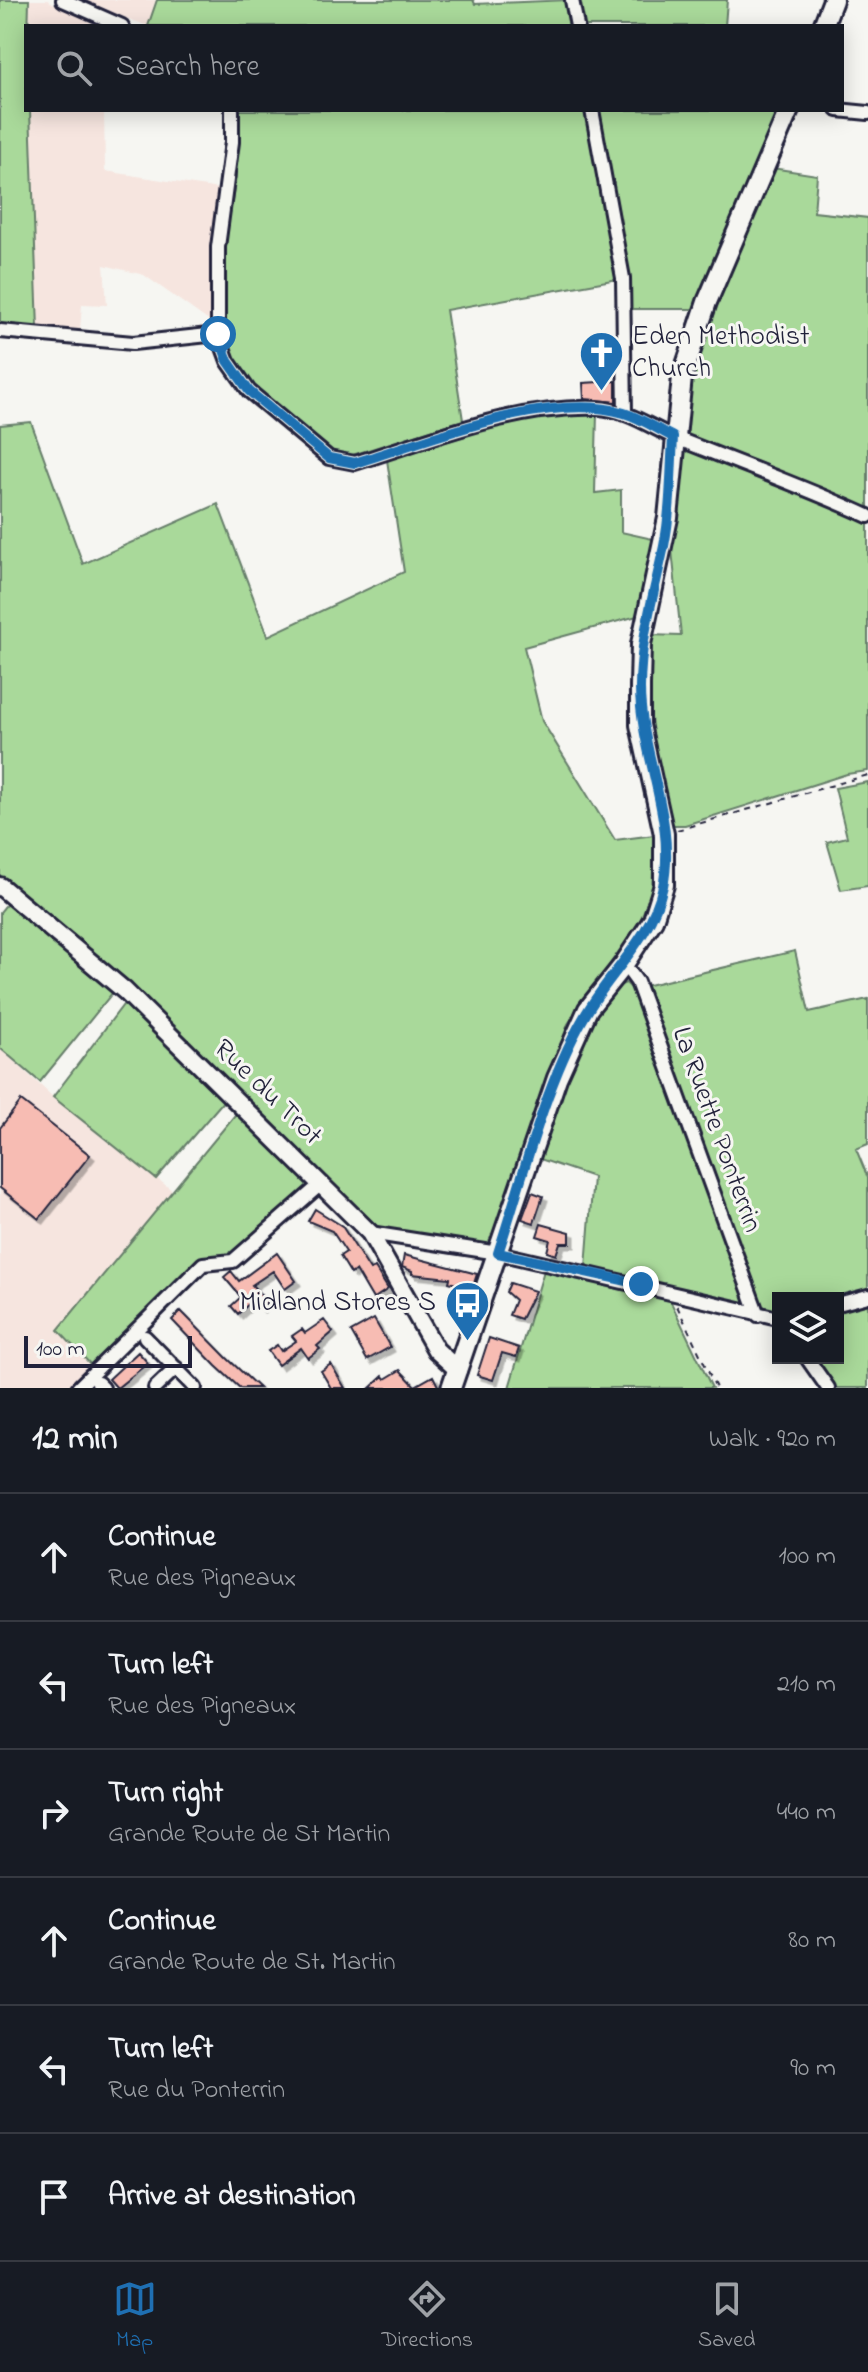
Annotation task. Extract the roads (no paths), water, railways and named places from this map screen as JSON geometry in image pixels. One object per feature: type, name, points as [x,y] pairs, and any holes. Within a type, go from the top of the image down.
[{"type":"main road","points":[[824,24],[833,0]]},
{"type":"main road","points":[[454,1379],[557,1078],[588,1009],[624,964],[653,920],[664,885],[664,834],[640,725],[641,644],[668,518],[673,437],[682,377],[707,302],[788,112]]},
{"type":"main road","name":"Rue du Trot","points":[[0,886],[98,966],[370,1233],[454,1379]]},
{"type":"street","points":[[63,0],[117,24]]},
{"type":"street","points":[[572,0],[577,24]]},
{"type":"street","points":[[844,111],[868,113]]},
{"type":"street","points":[[232,112],[232,142],[218,247],[218,334],[228,361],[249,391],[329,458],[355,463],[529,411],[600,408],[625,413],[673,437],[802,486],[868,516]]},
{"type":"street","points":[[592,112],[623,278],[625,413]]},
{"type":"street","points":[[0,331],[133,343],[218,334]]},
{"type":"street","name":"La Ruette Ponterrin","points":[[624,964],[637,982],[758,1315]]},
{"type":"street","points":[[78,1388],[203,1264],[233,1261],[322,1183]]},
{"type":"street","points":[[370,1233],[498,1253],[772,1318]]},
{"type":"street","points":[[844,1302],[868,1296]]},
{"type":"street","points":[[145,1337],[195,1388]]},
{"type":"street","points":[[811,1364],[828,1388]]},
{"type":"street","points":[[155,1388],[176,1368]]},
{"type":"place","name":"Eden Methodist Church","points":[[601,392]]},
{"type":"place","name":"Midland Stores S","points":[[467,1342]]}]
